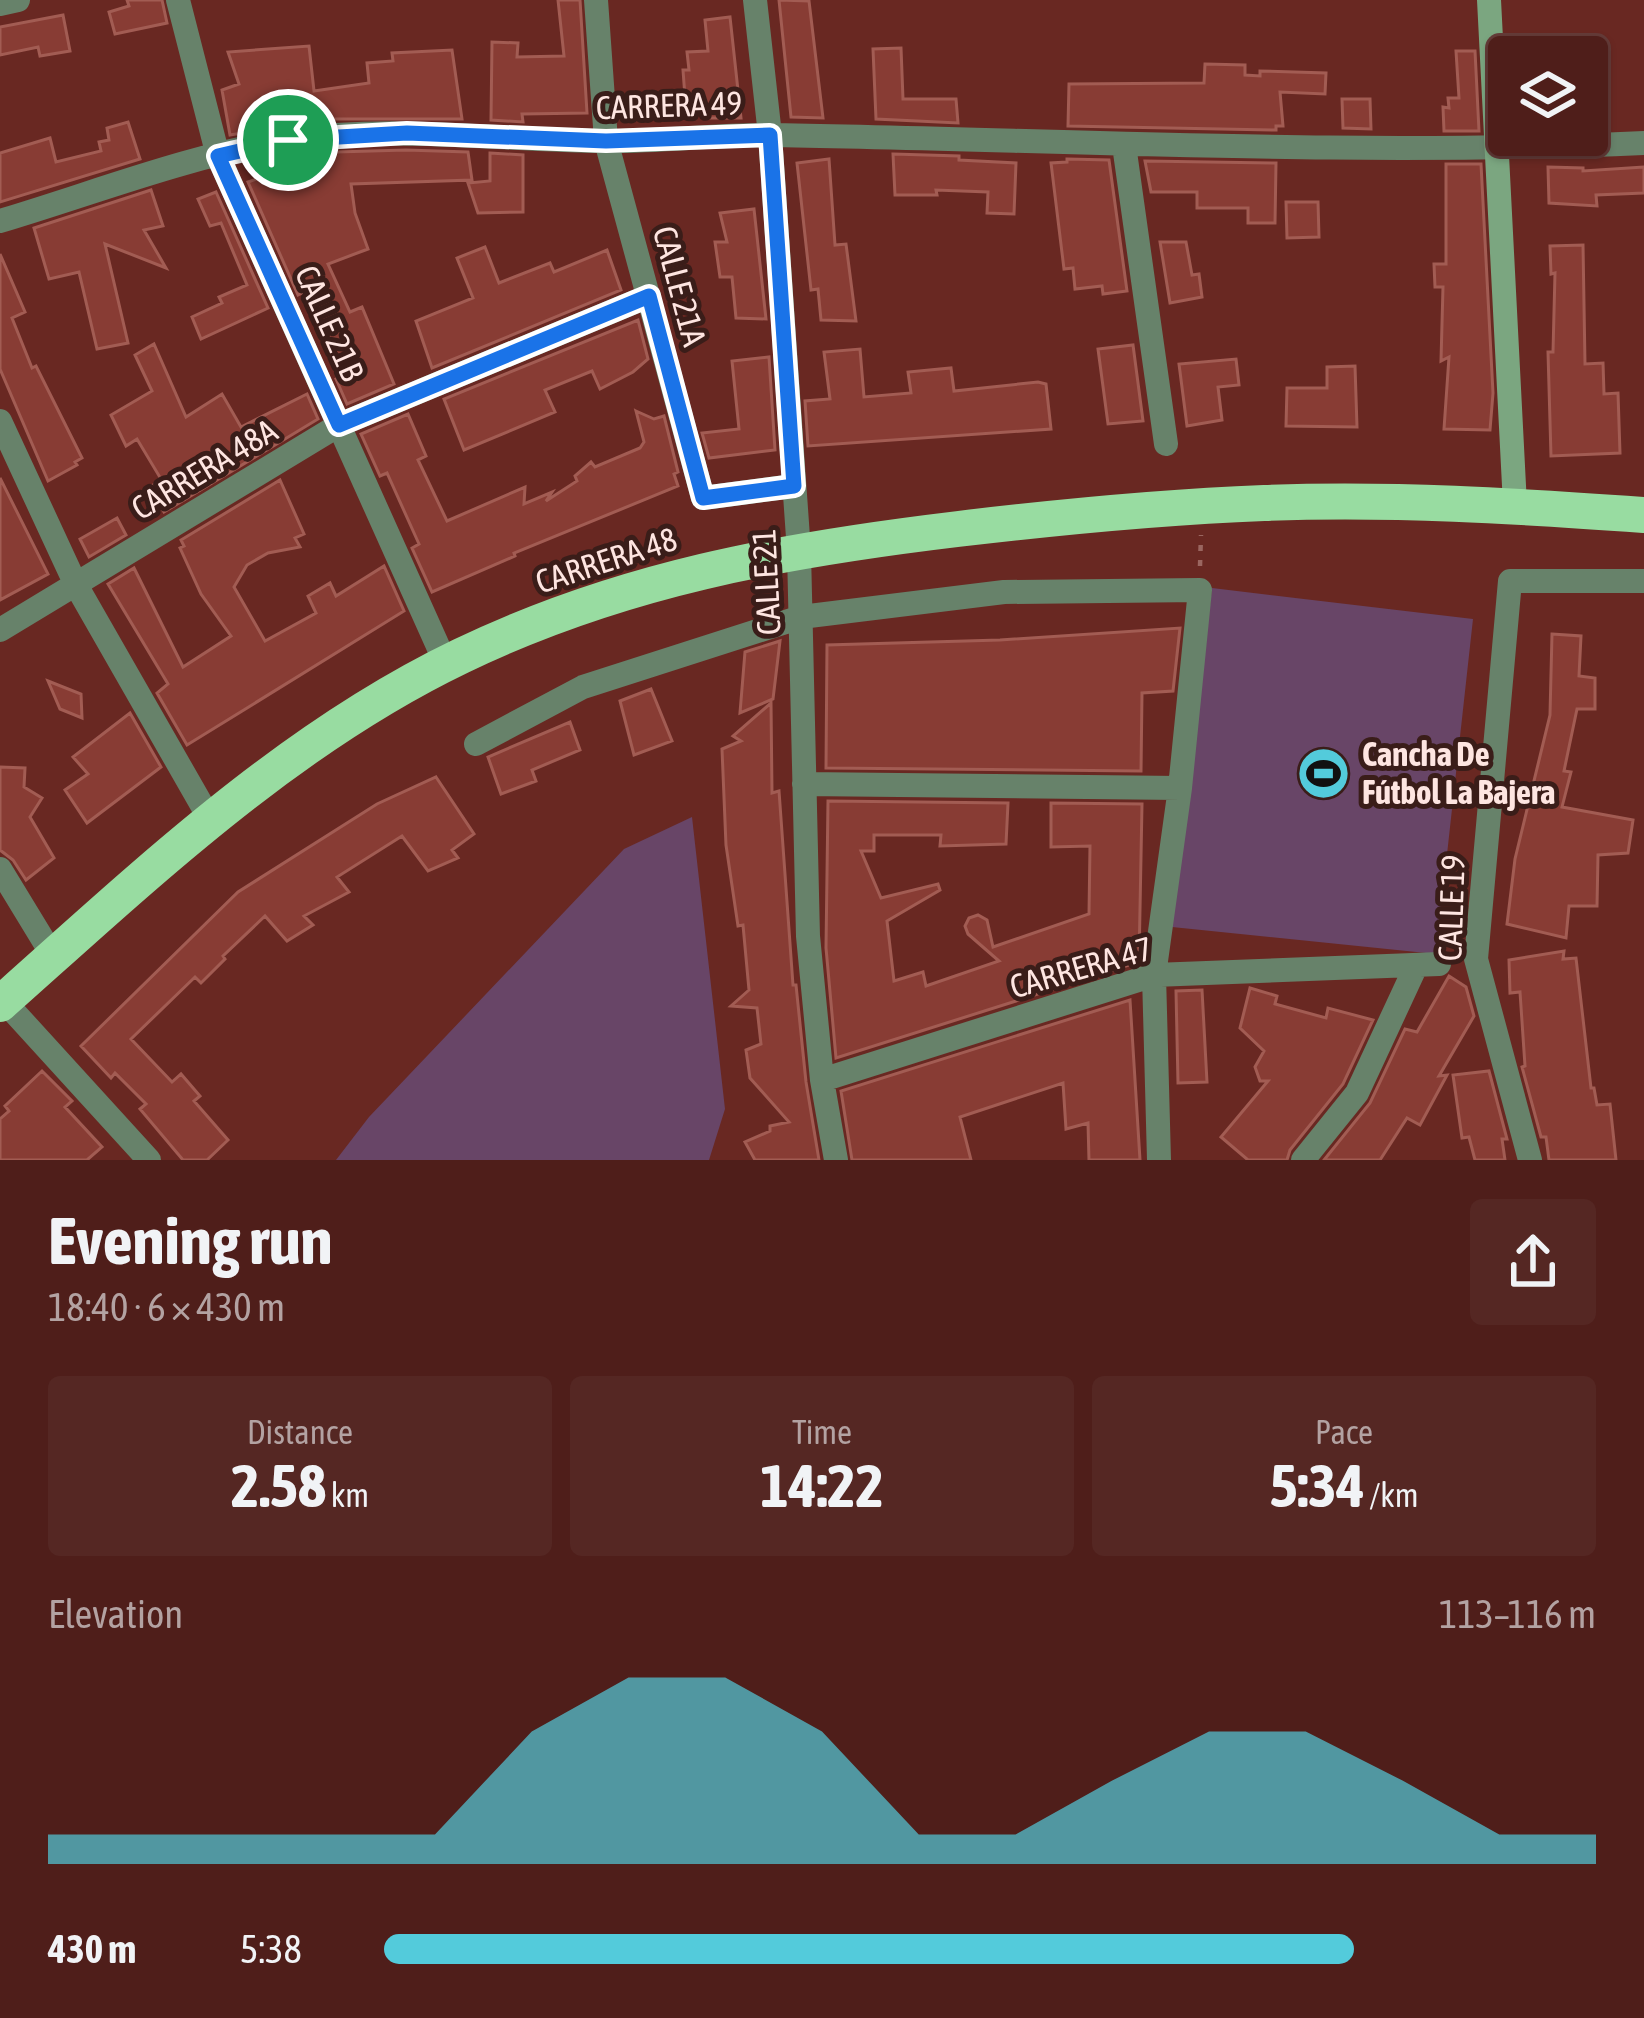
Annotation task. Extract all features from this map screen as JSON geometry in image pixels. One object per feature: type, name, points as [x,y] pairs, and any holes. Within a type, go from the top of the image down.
[{"type":"highway","name":"CARRERA 48","points":[[2,1002],[211,821],[310,744],[446,664],[599,598],[724,564],[799,552],[1004,523],[1202,507],[1354,502],[1515,505],[1644,515]]},
{"type":"street","points":[[0,4],[18,0]]},
{"type":"street","name":"CALLE 21B","points":[[178,0],[218,156],[446,664]]},
{"type":"street","name":"CALLE 21A","points":[[596,0],[606,141],[703,498],[794,486]]},
{"type":"street","name":"CALLE 21","points":[[755,0],[770,135],[799,552],[808,936],[821,1080],[836,1160]]},
{"type":"street","points":[[1489,0],[1490,36]]},
{"type":"street","name":"CARRERA 49","points":[[0,221],[288,140],[407,133],[606,141],[770,135],[1488,150]]},
{"type":"street","name":"CARRERA 49","points":[[1608,145],[1644,143]]},
{"type":"street","points":[[1124,145],[1166,444]]},
{"type":"street","points":[[1495,156],[1515,505]]},
{"type":"street","name":"CARRERA 48A","points":[[0,630],[339,425],[649,296]]},
{"type":"street","points":[[0,421],[76,585],[211,821]]},
{"type":"street","name":"CALLE 19","points":[[1530,1160],[1476,958],[1510,581],[1644,581]]},
{"type":"street","points":[[476,744],[583,687],[801,617],[1004,592],[1200,590],[1180,788],[1154,975],[1159,1160]]},
{"type":"street","points":[[804,784],[1180,788]]},
{"type":"street","points":[[0,869],[53,956]]},
{"type":"street","name":"CARRERA 47","points":[[821,1080],[1154,975],[1427,965],[1357,1094],[1303,1160]]},
{"type":"street","points":[[2,1002],[149,1160]]},
{"type":"path","points":[[1200,590],[1202,507]]},
{"type":"shaded area","name":"Cancha De Fútbol La Bajera","points":[[1212,588],[1473,619],[1436,954],[1172,927]]},
{"type":"shaded area","points":[[692,817],[725,1109],[709,1160],[336,1160],[369,1117],[624,849]]},
{"type":"building","points":[[127,0],[162,0],[167,23],[115,34],[109,12],[129,6]]},
{"type":"building","points":[[558,0],[580,0],[587,113],[522,114],[523,122],[491,120],[492,42],[518,43],[517,57],[564,56]]},
{"type":"building","points":[[779,0],[809,1],[823,118],[791,117]]},
{"type":"building","points":[[63,15],[70,51],[40,56],[38,47],[0,55],[0,27]]},
{"type":"building","points":[[730,17],[741,118],[710,118],[709,108],[686,110],[683,70],[689,70],[687,52],[708,51],[705,20]]},
{"type":"building","points":[[309,46],[314,91],[369,83],[367,63],[393,61],[392,53],[452,50],[462,119],[326,119],[230,135],[222,90],[239,84],[228,52]]},
{"type":"building","points":[[901,48],[903,99],[956,99],[958,123],[876,119],[873,49]]},
{"type":"building","points":[[1456,51],[1475,51],[1479,131],[1444,131],[1443,107],[1449,108],[1448,98],[1459,98]]},
{"type":"building","points":[[1205,64],[1245,65],[1245,75],[1260,76],[1260,71],[1326,73],[1325,94],[1280,92],[1283,126],[1276,130],[1068,126],[1069,84],[1204,83]]},
{"type":"building","points":[[1342,99],[1370,99],[1371,129],[1343,128]]},
{"type":"building","points":[[128,122],[140,159],[0,202],[0,153],[50,138],[56,162],[101,151],[99,142],[109,140],[107,128]]},
{"type":"building","points":[[336,152],[468,152],[472,180],[351,184],[368,249],[328,264],[350,312],[362,307],[394,384],[347,404],[336,379],[345,374],[320,316],[308,290],[298,295],[248,182]]},
{"type":"building","points":[[490,153],[523,155],[523,212],[478,213],[468,183],[490,181]]},
{"type":"building","points":[[893,154],[1016,163],[1014,214],[987,213],[988,192],[936,190],[937,195],[895,195]]},
{"type":"building","points":[[829,159],[835,245],[846,244],[856,321],[821,320],[818,289],[811,290],[797,163]]},
{"type":"building","points":[[1109,160],[1127,291],[1103,294],[1102,286],[1075,289],[1073,268],[1064,269],[1051,163]]},
{"type":"building","points":[[1145,161],[1276,163],[1275,223],[1248,223],[1248,208],[1197,208],[1197,192],[1151,192]]},
{"type":"building","points":[[1446,164],[1481,164],[1493,393],[1490,430],[1444,429],[1449,357],[1441,361],[1443,287],[1435,287],[1434,264],[1446,264]]},
{"type":"building","points":[[1548,167],[1583,171],[1644,167],[1644,193],[1596,195],[1597,206],[1549,203]]},
{"type":"building","points":[[151,190],[163,226],[144,230],[166,268],[105,244],[128,343],[97,349],[79,272],[49,279],[34,228]]},
{"type":"building","points":[[216,192],[268,308],[201,339],[192,317],[222,303],[219,297],[247,285],[221,223],[210,226],[198,199]]},
{"type":"building","points":[[1286,202],[1318,202],[1319,237],[1287,238]]},
{"type":"building","points":[[754,209],[766,319],[736,318],[732,277],[720,277],[715,242],[727,242],[720,213]]},
{"type":"building","points":[[1160,242],[1186,242],[1202,297],[1170,303]]},
{"type":"building","points":[[1583,245],[1585,364],[1603,363],[1604,394],[1618,393],[1620,453],[1551,456],[1548,352],[1553,352],[1555,273],[1551,274],[1550,246]]},
{"type":"building","points":[[485,247],[499,283],[550,263],[554,272],[607,250],[621,290],[432,368],[416,321],[473,298],[457,258]]},
{"type":"building","points":[[0,254],[25,312],[12,318],[32,368],[36,366],[82,458],[48,481],[0,369]]},
{"type":"building","points":[[638,320],[648,359],[633,372],[600,389],[592,371],[545,390],[555,412],[464,450],[444,399]]},
{"type":"building","points":[[154,344],[186,417],[222,394],[241,427],[307,394],[318,419],[164,512],[149,488],[161,479],[137,439],[126,446],[111,415],[152,391],[135,355]]},
{"type":"building","points":[[1133,345],[1143,421],[1108,424],[1098,349]]},
{"type":"building","points":[[860,349],[864,397],[911,393],[908,372],[951,368],[954,391],[1038,382],[1046,384],[1051,429],[808,446],[805,401],[830,399],[824,352]]},
{"type":"building","points":[[769,357],[775,450],[709,458],[702,433],[739,429],[732,361]]},
{"type":"building","points":[[1236,359],[1239,385],[1218,387],[1222,420],[1187,426],[1179,364]]},
{"type":"building","points":[[1355,366],[1357,427],[1286,426],[1287,388],[1327,388],[1327,367]]},
{"type":"building","points":[[636,411],[654,419],[664,416],[678,486],[432,592],[412,548],[419,544],[387,473],[380,476],[361,434],[408,414],[426,456],[418,460],[447,521],[525,487],[524,504],[552,492],[546,501],[577,481],[575,476],[591,462],[595,467],[640,448],[644,442]]},
{"type":"building","points":[[0,478],[48,574],[0,600]]},
{"type":"building","points":[[280,480],[304,534],[295,538],[300,547],[268,553],[247,565],[234,587],[265,641],[316,613],[308,596],[330,583],[336,596],[384,566],[404,611],[187,745],[157,693],[168,684],[108,584],[134,568],[183,667],[231,636],[201,594],[180,548],[184,546],[181,540]]},
{"type":"building","points":[[117,518],[126,535],[89,557],[80,539]]},
{"type":"building","points":[[1180,628],[1173,691],[1142,693],[1141,771],[826,768],[827,645]]},
{"type":"building","points":[[1552,634],[1581,636],[1579,676],[1595,678],[1595,709],[1577,709],[1564,771],[1571,772],[1562,807],[1633,820],[1628,853],[1598,855],[1597,906],[1569,906],[1566,938],[1507,924],[1515,859],[1550,715]]},
{"type":"building","points":[[780,641],[773,699],[740,713],[745,652]]},
{"type":"building","points":[[48,681],[81,694],[82,718],[60,709]]},
{"type":"building","points":[[651,689],[672,741],[634,755],[620,701]]},
{"type":"building","points":[[771,703],[772,793],[779,791],[793,985],[819,1160],[755,1160],[745,1142],[770,1131],[770,1126],[789,1122],[750,1078],[746,1050],[761,1044],[757,1008],[731,1006],[749,990],[743,925],[738,926],[726,845],[722,749],[741,741],[733,736]]},
{"type":"building","points":[[130,713],[161,767],[87,823],[65,790],[88,774],[73,757]]},
{"type":"building","points":[[570,722],[580,750],[532,770],[536,781],[501,794],[488,757]]},
{"type":"building","points":[[0,767],[25,768],[24,787],[42,798],[30,817],[54,858],[26,880],[0,850]]},
{"type":"building","points":[[436,777],[474,834],[452,850],[458,858],[428,871],[402,836],[337,877],[349,892],[304,916],[313,925],[287,941],[265,916],[201,983],[195,977],[131,1039],[172,1082],[181,1074],[200,1096],[194,1101],[228,1140],[207,1160],[183,1160],[140,1109],[146,1104],[115,1073],[111,1078],[81,1046],[238,892],[377,804]]},
{"type":"building","points":[[828,801],[1008,803],[1006,844],[940,846],[941,835],[874,835],[874,851],[861,851],[881,898],[938,884],[940,890],[887,921],[894,981],[923,972],[926,986],[999,961],[968,934],[969,918],[978,915],[987,920],[993,947],[1089,914],[1090,846],[1051,847],[1051,803],[1142,804],[1139,962],[836,1058],[826,948]]},
{"type":"building","points":[[1564,951],[1563,959],[1576,958],[1591,1088],[1597,1105],[1610,1104],[1616,1160],[1549,1160],[1522,1067],[1520,992],[1510,993],[1509,960]]},
{"type":"building","points":[[1449,976],[1466,987],[1474,1016],[1439,1076],[1447,1075],[1420,1125],[1407,1118],[1380,1160],[1324,1160],[1370,1103],[1405,1029],[1417,1032]]},
{"type":"building","points":[[1250,988],[1277,996],[1275,1004],[1326,1018],[1328,1008],[1373,1020],[1343,1084],[1287,1160],[1248,1160],[1221,1137],[1268,1081],[1260,1081],[1255,1067],[1264,1051],[1240,1028]]},
{"type":"building","points":[[1202,990],[1207,1082],[1178,1083],[1176,991]]},
{"type":"building","points":[[1130,1000],[1140,1160],[1089,1160],[1088,1123],[1066,1129],[1063,1083],[960,1117],[971,1160],[852,1160],[841,1091]]},
{"type":"building","points":[[42,1071],[72,1101],[65,1107],[102,1147],[87,1160],[0,1160],[0,1119],[9,1111],[5,1106]]},
{"type":"building","points":[[1489,1071],[1507,1139],[1502,1139],[1505,1160],[1475,1160],[1469,1137],[1462,1138],[1453,1075]]},
{"type":"place","name":"Cancha De Fútbol La Bajera","points":[[1323,773]]},
{"type":"route","points":[[407,133],[606,141],[770,135],[794,486],[703,498],[649,296],[339,425],[218,156],[288,140],[407,133]]}]
